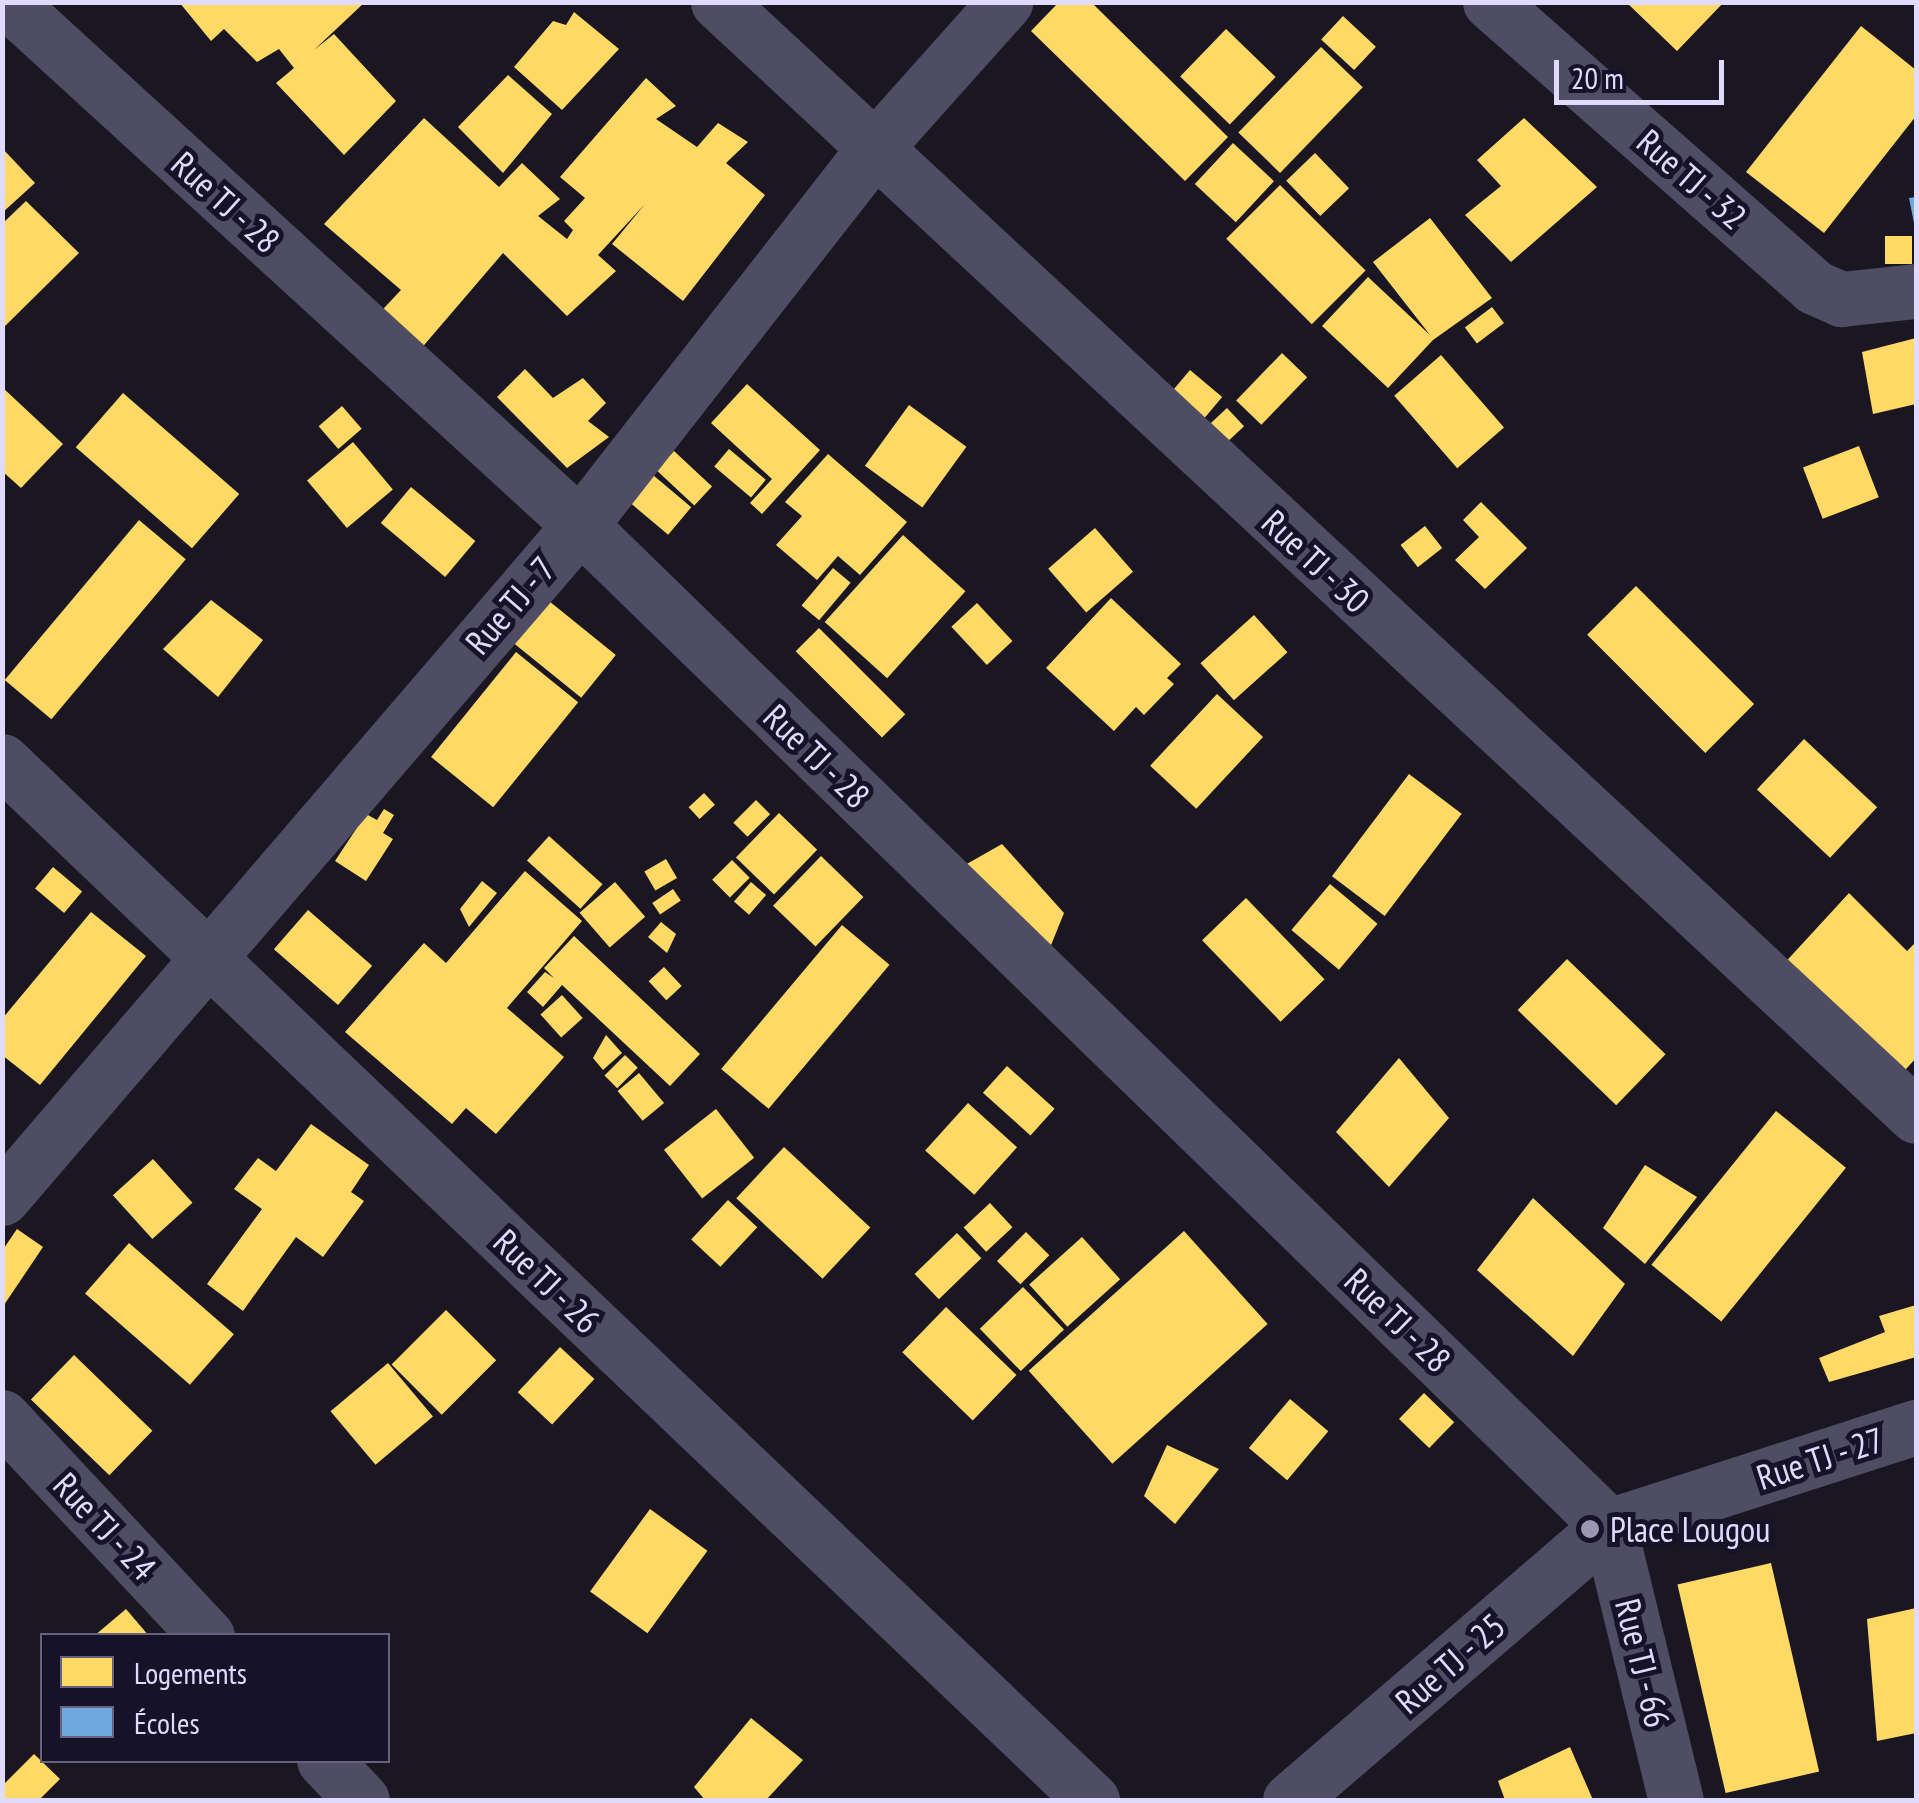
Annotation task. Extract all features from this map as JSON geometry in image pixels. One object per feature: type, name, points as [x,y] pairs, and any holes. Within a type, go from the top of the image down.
[{"type":"street","name":"Rue TJ - 28","points":[[8,2],[580,525],[1610,1526]]},
{"type":"street","name":"Rue TJ - 30","points":[[718,2],[872,151],[1916,1116]]},
{"type":"street","name":"Rue TJ - 7","points":[[2,1198],[580,525],[872,151],[1006,2]]},
{"type":"street","name":"Rue TJ - 32","points":[[1490,2],[1814,286],[1841,299],[1916,291]]},
{"type":"street","name":"Rue TJ - 26","points":[[2,761],[1092,1800]]},
{"type":"street","name":"Rue TJ - 24","points":[[2,1417],[204,1633]]},
{"type":"street","name":"Rue TJ - 27","points":[[1610,1526],[1916,1427]]},
{"type":"street","name":"Rue TJ - 25","points":[[1290,1800],[1610,1526]]},
{"type":"street","name":"Rue TJ - 66","points":[[1610,1526],[1676,1800]]},
{"type":"street","points":[[327,1763],[362,1800]]},
{"type":"building: Logements","points":[[179,2],[365,2],[314,50],[334,34],[396,101],[344,155],[276,83],[294,68],[279,49],[257,62],[224,29],[211,41]]},
{"type":"building: Logements","points":[[1059,2],[1091,2],[1228,137],[1185,181],[1031,31]]},
{"type":"building: Logements","points":[[1626,2],[1724,2],[1677,51]]},
{"type":"building: Logements","points":[[574,12],[619,49],[562,110],[514,67],[553,21],[566,25]]},
{"type":"building: Logements","points":[[1343,16],[1376,47],[1354,70],[1321,39]]},
{"type":"building: Logements","points":[[1861,26],[1916,70],[1916,116],[1824,233],[1746,172]]},
{"type":"building: Logements","points":[[1226,29],[1276,77],[1230,124],[1180,76]]},
{"type":"building: Logements","points":[[1321,47],[1363,87],[1280,173],[1238,133]]},
{"type":"building: Logements","points":[[508,75],[552,114],[503,173],[458,127]]},
{"type":"building: Logements","points":[[646,78],[676,106],[656,119],[697,147],[718,123],[748,142],[726,163],[765,195],[683,301],[612,244],[645,204],[598,255],[616,271],[567,316],[503,253],[413,358],[370,323],[401,290],[324,224],[424,118],[499,187],[522,163],[560,199],[538,216],[567,239],[573,230],[564,221],[585,198],[560,177]]},
{"type":"building: Logements","points":[[1524,118],[1597,187],[1511,262],[1465,215],[1501,186],[1477,160]]},
{"type":"building: Logements","points":[[1233,143],[1274,181],[1236,222],[1195,184]]},
{"type":"building: Logements","points":[[2,148],[35,183],[2,213]]},
{"type":"building: Logements","points":[[1315,153],[1349,188],[1320,216],[1286,181]]},
{"type":"building: Logements","points":[[1280,185],[1366,271],[1312,324],[1226,239]]},
{"type":"building: Logements","points":[[26,201],[79,253],[2,329],[2,224]]},
{"type":"building: Logements","points":[[1430,218],[1492,298],[1433,340],[1388,388],[1322,326],[1368,277],[1430,335],[1373,262]]},
{"type":"building: Logements","points":[[1885,236],[1912,236],[1912,264],[1885,264]]},
{"type":"building: Logements","points":[[1492,307],[1504,323],[1477,343],[1465,327]]},
{"type":"building: Logements","points":[[1916,338],[1916,404],[1873,414],[1862,352]]},
{"type":"building: Logements","points":[[1282,353],[1307,377],[1261,425],[1236,400]]},
{"type":"building: Logements","points":[[1441,355],[1504,427],[1457,468],[1394,396]]},
{"type":"building: Logements","points":[[525,369],[553,398],[583,378],[606,403],[588,421],[609,437],[567,468],[497,397]]},
{"type":"building: Logements","points":[[1190,370],[1222,397],[1200,424],[1168,397]]},
{"type":"building: Logements","points":[[747,384],[820,450],[762,514],[750,503],[772,479],[711,423]]},
{"type":"building: Logements","points":[[2,387],[63,444],[21,488],[2,471]]},
{"type":"building: Logements","points":[[123,393],[239,494],[192,548],[76,447]]},
{"type":"building: Logements","points":[[909,405],[966,447],[922,507],[865,466]]},
{"type":"building: Logements","points":[[342,406],[362,429],[338,449],[319,426]]},
{"type":"building: Logements","points":[[1227,408],[1244,426],[1219,449],[1202,431]]},
{"type":"building: Logements","points":[[353,442],[393,489],[347,528],[307,481]]},
{"type":"building: Logements","points":[[1859,446],[1879,497],[1823,519],[1803,468]]},
{"type":"building: Logements","points":[[729,449],[766,480],[751,497],[714,467]]},
{"type":"building: Logements","points":[[674,451],[712,486],[694,505],[656,470]]},
{"type":"building: Logements","points":[[828,454],[907,522],[860,575],[838,556],[817,580],[776,545],[802,516],[785,502]]},
{"type":"building: Logements","points":[[653,475],[691,507],[668,535],[630,503]]},
{"type":"building: Logements","points":[[411,487],[475,541],[445,577],[381,523]]},
{"type":"building: Logements","points":[[1481,502],[1527,548],[1485,589],[1455,560],[1479,537],[1463,520]]},
{"type":"building: Logements","points":[[139,520],[186,559],[51,719],[5,680]]},
{"type":"building: Logements","points":[[1425,526],[1442,548],[1418,567],[1401,545]]},
{"type":"building: Logements","points":[[1095,528],[1133,572],[1086,612],[1048,569]]},
{"type":"building: Logements","points":[[903,535],[965,591],[887,678],[825,622]]},
{"type":"building: Logements","points":[[833,568],[851,583],[819,620],[802,606]]},
{"type":"building: Logements","points":[[1636,586],[1754,704],[1705,753],[1587,635]]},
{"type":"building: Logements","points":[[1111,598],[1181,664],[1167,678],[1174,684],[1144,715],[1136,707],[1114,731],[1046,668]]},
{"type":"building: Logements","points":[[211,600],[263,640],[218,697],[163,649]]},
{"type":"building: Logements","points":[[549,601],[616,655],[581,698],[514,644]]},
{"type":"building: Logements","points":[[977,603],[1012,641],[987,665],[951,627]]},
{"type":"building: Logements","points":[[1254,615],[1287,652],[1234,700],[1200,663]]},
{"type":"building: Logements","points":[[819,628],[905,714],[882,738],[796,651]]},
{"type":"building: Logements","points":[[516,652],[578,702],[493,807],[431,757]]},
{"type":"building: Logements","points":[[1217,694],[1263,737],[1196,809],[1150,766]]},
{"type":"building: Logements","points":[[1804,739],[1877,807],[1830,858],[1757,789]]},
{"type":"building: Logements","points":[[1409,774],[1462,814],[1385,916],[1332,876]]},
{"type":"building: Logements","points":[[704,793],[715,805],[700,819],[689,807]]},
{"type":"building: Logements","points":[[756,800],[770,814],[748,837],[733,823]]},
{"type":"building: Logements","points":[[384,809],[394,815],[383,833],[393,839],[366,881],[335,861],[366,814],[377,820]]},
{"type":"building: Logements","points":[[779,813],[817,850],[774,894],[736,858]]},
{"type":"building: Logements","points":[[549,836],[603,884],[580,909],[527,861]]},
{"type":"building: Logements","points":[[1002,844],[1064,913],[1045,960],[958,869]]},
{"type":"building: Logements","points":[[821,856],[863,897],[816,947],[773,906]]},
{"type":"building: Logements","points":[[666,859],[677,878],[655,891],[644,872]]},
{"type":"building: Logements","points":[[732,860],[750,878],[730,897],[712,880]]},
{"type":"building: Logements","points":[[53,867],[82,891],[64,913],[35,888]]},
{"type":"building: Logements","points":[[525,871],[582,921],[507,1008],[564,1057],[496,1134],[466,1108],[452,1124],[345,1032],[424,943],[446,963]]},
{"type":"building: Logements","points":[[482,881],[497,893],[469,927],[460,909]]},
{"type":"building: Logements","points":[[615,882],[645,917],[610,948],[580,913]]},
{"type":"building: Logements","points":[[751,882],[766,895],[749,915],[734,902]]},
{"type":"building: Logements","points":[[1330,884],[1377,924],[1339,970],[1291,930]]},
{"type":"building: Logements","points":[[673,889],[681,901],[660,915],[652,903]]},
{"type":"building: Logements","points":[[1849,893],[1907,951],[1916,942],[1916,1058],[1897,1079],[1780,968]]},
{"type":"building: Logements","points":[[1246,898],[1324,979],[1281,1022],[1202,940]]},
{"type":"building: Logements","points":[[308,910],[372,966],[338,1005],[274,949]]},
{"type":"building: Logements","points":[[91,912],[146,956],[40,1085],[2,1055],[2,1019]]},
{"type":"building: Logements","points":[[661,922],[676,934],[667,953],[648,937]]},
{"type":"building: Logements","points":[[842,925],[889,965],[769,1109],[721,1069]]},
{"type":"building: Logements","points":[[574,936],[700,1054],[670,1086],[562,985],[543,1007],[527,992],[545,972],[554,978],[544,968]]},
{"type":"building: Logements","points":[[1567,959],[1666,1054],[1616,1105],[1518,1010]]},
{"type":"building: Logements","points":[[664,967],[682,986],[666,1000],[649,981]]},
{"type":"building: Logements","points":[[562,995],[583,1018],[561,1037],[540,1014]]},
{"type":"building: Logements","points":[[606,1035],[622,1053],[603,1070],[593,1058]]},
{"type":"building: Logements","points":[[625,1055],[638,1068],[617,1088],[604,1076]]},
{"type":"building: Logements","points":[[1399,1058],[1449,1118],[1389,1187],[1336,1132]]},
{"type":"building: Logements","points":[[1007,1066],[1055,1109],[1030,1136],[983,1093]]},
{"type":"building: Logements","points":[[639,1073],[664,1103],[643,1121],[618,1091]]},
{"type":"building: Logements","points":[[968,1103],[1017,1147],[974,1195],[925,1151]]},
{"type":"building: Logements","points":[[716,1109],[754,1158],[702,1198],[664,1150]]},
{"type":"building: Logements","points":[[1776,1111],[1846,1168],[1721,1322],[1651,1265]]},
{"type":"building: Logements","points":[[311,1124],[369,1165],[351,1192],[364,1201],[323,1257],[296,1237],[243,1311],[207,1284],[262,1209],[234,1189],[258,1158],[276,1171]]},
{"type":"building: Logements","points":[[784,1147],[870,1227],[823,1279],[736,1198]]},
{"type":"building: Logements","points":[[153,1159],[192,1203],[152,1239],[113,1195]]},
{"type":"building: Logements","points":[[1645,1165],[1697,1197],[1645,1264],[1603,1228]]},
{"type":"building: Logements","points":[[1533,1198],[1625,1284],[1573,1356],[1477,1270]]},
{"type":"building: Logements","points":[[728,1200],[757,1227],[720,1267],[691,1239]]},
{"type":"building: Logements","points":[[990,1203],[1013,1227],[986,1252],[964,1228]]},
{"type":"building: Logements","points":[[17,1229],[43,1247],[2,1308],[2,1251]]},
{"type":"building: Logements","points":[[1184,1231],[1268,1324],[1112,1464],[1029,1371]]},
{"type":"building: Logements","points":[[1026,1232],[1049,1255],[1020,1284],[997,1261]]},
{"type":"building: Logements","points":[[957,1233],[981,1258],[939,1299],[915,1274]]},
{"type":"building: Logements","points":[[1082,1237],[1120,1279],[1067,1327],[1029,1285]]},
{"type":"building: Logements","points":[[129,1243],[234,1334],[190,1385],[85,1294]]},
{"type":"building: Logements","points":[[1023,1287],[1064,1329],[1021,1371],[980,1329]]},
{"type":"building: Logements","points":[[1916,1305],[1916,1357],[1829,1382],[1819,1358],[1885,1332],[1879,1316]]},
{"type":"building: Logements","points":[[946,1307],[1016,1375],[973,1420],[902,1352]]},
{"type":"building: Logements","points":[[446,1310],[496,1360],[442,1415],[392,1364]]},
{"type":"building: Logements","points":[[560,1347],[594,1379],[552,1424],[518,1392]]},
{"type":"building: Logements","points":[[74,1355],[152,1431],[109,1475],[31,1400]]},
{"type":"building: Logements","points":[[388,1363],[433,1417],[376,1465],[331,1411]]},
{"type":"building: Logements","points":[[1424,1393],[1454,1422],[1429,1448],[1399,1419]]},
{"type":"building: Logements","points":[[1290,1399],[1328,1431],[1287,1480],[1249,1448]]},
{"type":"building: Logements","points":[[1167,1445],[1219,1469],[1175,1524],[1144,1496]]},
{"type":"building: Logements","points":[[650,1509],[707,1551],[647,1633],[590,1592]]},
{"type":"building: Logements","points":[[1771,1563],[1819,1772],[1726,1793],[1677,1585]]},
{"type":"building: Logements","points":[[1916,1608],[1916,1733],[1877,1741],[1867,1619]]},
{"type":"building: Logements","points":[[126,1609],[146,1633],[98,1633]]},
{"type":"building: Logements","points":[[751,1718],[803,1760],[766,1800],[705,1800],[694,1787]]},
{"type":"building: Logements","points":[[1570,1747],[1593,1800],[1505,1800],[1498,1781]]},
{"type":"building: Logements","points":[[34,1754],[60,1779],[39,1800],[2,1800],[2,1786]]},
{"type":"building: Écoles","points":[[1916,197],[1916,228],[1915,228],[1909,198]]},
{"type":"place","name":"Place Lougou","points":[[1590,1529]]}]
